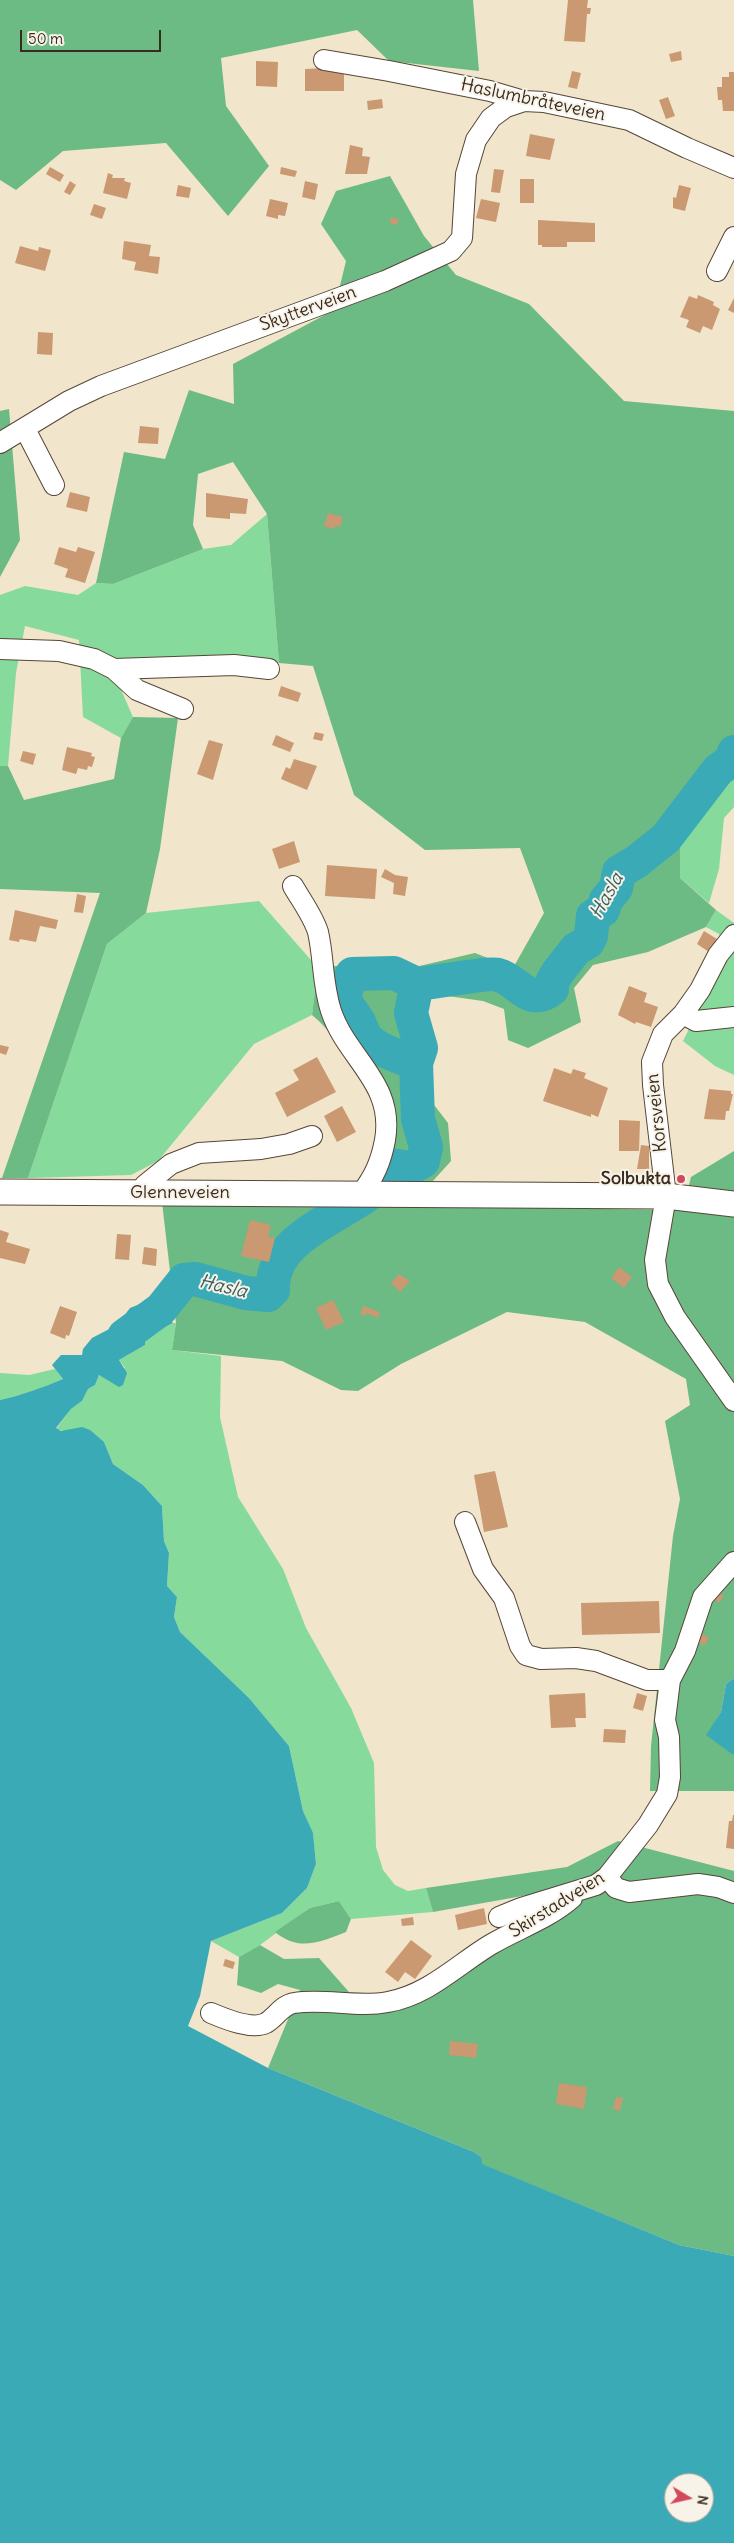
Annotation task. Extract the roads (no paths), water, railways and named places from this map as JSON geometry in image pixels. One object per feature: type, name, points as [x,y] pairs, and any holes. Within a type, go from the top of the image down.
[{"type":"main road","name":"Glenneveien","points":[[0,1192],[666,1196]]},
{"type":"main road","points":[[666,1196],[734,1204]]},
{"type":"street","name":"Haslumbråteveien","points":[[324,60],[481,89],[524,101],[544,102],[629,120],[734,168]]},
{"type":"street","name":"Skytterveien","points":[[0,443],[69,401],[101,386],[385,281],[451,251],[462,238],[466,174],[476,140],[490,118],[506,107],[524,101]]},
{"type":"street","points":[[717,271],[734,237]]},
{"type":"street","points":[[25,429],[54,485]]},
{"type":"street","points":[[0,649],[30,649],[77,654],[103,662],[114,669],[137,690],[183,709]]},
{"type":"street","points":[[114,669],[234,665],[269,669]]},
{"type":"street","points":[[292,886],[318,932],[324,986],[332,1014],[383,1098],[387,1124],[381,1158],[376,1173],[361,1194]]},
{"type":"street","name":"Korsveien","points":[[666,1196],[652,1062],[663,1034],[683,1014],[700,990],[718,955],[734,935]]},
{"type":"street","points":[[683,1014],[696,1021],[734,1017]]},
{"type":"street","points":[[146,1193],[145,1185],[171,1164],[199,1153],[261,1149],[289,1144],[312,1136]]},
{"type":"street","points":[[666,1196],[655,1260],[658,1284],[675,1318],[734,1401]]},
{"type":"street","points":[[465,1522],[483,1569],[504,1598],[520,1646],[526,1655],[541,1659],[576,1658],[596,1661],[647,1680],[670,1680]]},
{"type":"street","name":"Skirstadveien","points":[[211,2013],[255,2025],[266,2023],[282,2009],[294,2003],[373,2003],[395,2001],[421,1991],[491,1945],[564,1905],[576,1892],[596,1885],[607,1877],[648,1825],[668,1789],[670,1765],[665,1709],[670,1680],[685,1651],[703,1597],[734,1562]]},
{"type":"street","points":[[607,1877],[616,1888],[629,1892],[698,1884],[718,1887],[734,1893]]},
{"type":"street","points":[[499,1918],[538,1902],[576,1892]]},
{"type":"water","points":[[145,1302],[161,1309],[173,1323],[145,1336],[145,1345],[119,1360],[127,1373],[123,1385],[119,1387],[99,1375],[95,1385],[88,1389],[82,1401],[71,1409],[56,1428],[61,1431],[82,1427],[90,1430],[104,1442],[113,1464],[143,1485],[162,1506],[164,1541],[169,1553],[167,1586],[177,1597],[174,1617],[180,1632],[249,1698],[289,1746],[303,1811],[313,1833],[316,1864],[307,1888],[282,1913],[211,1941],[200,1996],[188,2026],[268,2068],[474,2152],[481,2157],[482,2164],[679,2245],[734,2256],[734,2543],[0,2543],[0,1400],[32,1391],[63,1379],[52,1365],[61,1355],[82,1355],[83,1349],[92,1338],[117,1325],[130,1308]]},
{"type":"water","points":[[734,1678],[734,1754],[732,1754],[706,1735],[721,1712],[726,1684]]},
{"type":"waterway","name":"Hasla","points":[[124,1336],[161,1309],[184,1280],[195,1279],[246,1293],[268,1295],[273,1290],[275,1270],[285,1254],[299,1239],[372,1191],[387,1178],[391,1165],[411,1168],[423,1161],[426,1147],[418,1119],[416,1063],[421,1048],[411,1013],[417,984],[493,974],[505,978],[524,991],[536,996],[552,989],[552,982],[558,972],[576,949],[588,942],[591,936],[593,916],[603,910],[606,900],[616,888],[619,872],[636,862],[666,838],[718,770],[732,760],[734,752]]},
{"type":"waterway","name":"Hasla","points":[[416,1063],[389,1053],[369,1041],[347,1005],[345,996],[352,974],[394,973],[417,984]]},
{"type":"place","name":"Solbukta","points":[[681,1179]]}]
